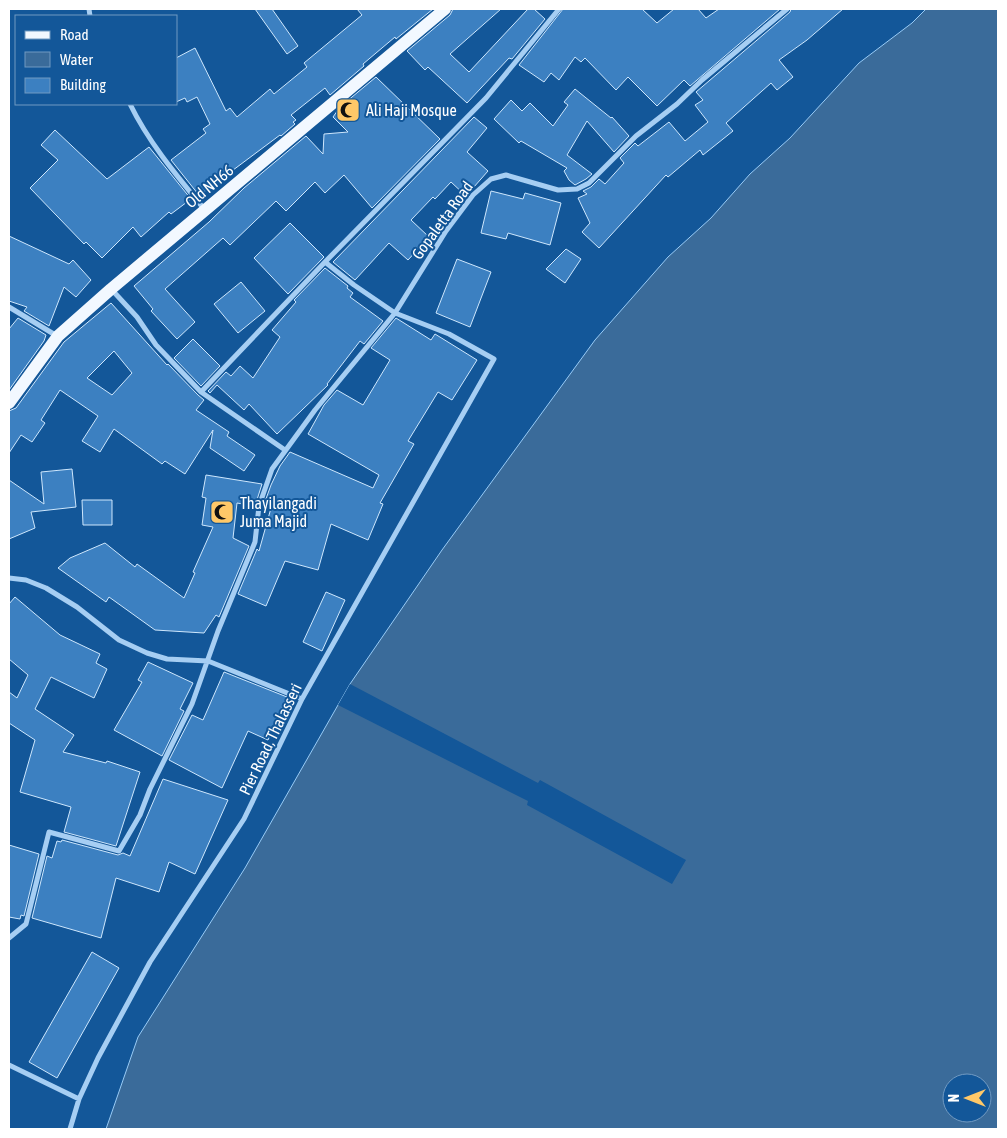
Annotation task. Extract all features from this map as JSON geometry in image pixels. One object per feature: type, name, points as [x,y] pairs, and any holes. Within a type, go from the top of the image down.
[{"type":"main road","name":"Old NH66","points":[[9,403],[58,336],[111,289],[445,9]]},
{"type":"street","points":[[201,392],[486,98],[559,9]]},
{"type":"street","name":"Gopaletta Road","points":[[9,938],[26,924],[49,832],[119,851],[140,815],[150,789],[192,704],[218,631],[255,542],[259,506],[272,469],[315,410],[395,313],[446,231],[473,195],[491,179],[506,175],[558,190],[577,189],[589,183],[636,136],[677,104],[702,80],[787,9]]},
{"type":"street","points":[[130,105],[140,126],[163,159],[206,210]]},
{"type":"street","points":[[325,262],[354,285],[395,313]]},
{"type":"street","points":[[111,289],[137,318],[156,345],[201,392],[284,450]]},
{"type":"street","points":[[9,306],[58,336]]},
{"type":"street","name":"Pier Road, Thalasseri","points":[[70,1129],[80,1099],[98,1058],[150,962],[244,819],[302,699],[494,359],[449,334],[395,313]]},
{"type":"street","points":[[9,578],[26,580],[46,588],[77,607],[119,640],[147,653],[167,659],[208,661],[302,699]]},
{"type":"street","points":[[9,1066],[80,1099]]},
{"type":"water","points":[[926,9],[998,9],[998,1129],[106,1129],[138,1037],[245,868],[350,684],[442,550],[595,340],[668,257],[711,218],[750,174],[790,138],[859,63],[912,23]]},
{"type":"pier","points":[[350,684],[538,783],[540,780],[686,860],[672,884],[527,805],[528,801],[338,705]]},
{"type":"building","points":[[255,9],[272,9],[298,46],[287,54]]},
{"type":"building","points":[[357,9],[433,9],[396,39],[395,37],[330,95],[325,88],[291,115],[296,120],[293,122],[295,124],[281,136],[201,194],[200,192],[198,194],[171,160],[206,133],[203,129],[210,124],[197,97],[187,102],[185,98],[178,101],[178,57],[195,48],[226,111],[230,108],[237,117],[270,89],[274,94],[307,67],[304,63],[362,15]]},
{"type":"building","points":[[453,9],[501,9],[450,54],[469,72],[528,9],[534,9],[545,19],[512,59],[509,58],[467,103],[428,67],[425,70],[407,51],[450,15]]},
{"type":"building","points":[[563,9],[642,9],[657,23],[674,9],[698,9],[706,18],[719,9],[780,9],[690,86],[684,80],[657,106],[628,77],[616,90],[585,58],[581,62],[575,57],[559,80],[551,73],[544,82],[519,65]]},
{"type":"building","points":[[791,9],[843,9],[807,40],[779,60],[793,77],[777,90],[771,83],[726,123],[733,131],[703,155],[700,150],[668,177],[666,175],[599,248],[582,232],[590,223],[578,198],[587,194],[583,191],[591,187],[599,179],[605,184],[624,163],[620,158],[635,143],[638,146],[669,122],[685,141],[708,122],[695,105],[703,100],[696,92],[790,12]]},
{"type":"building","points":[[376,77],[440,139],[372,208],[344,175],[325,193],[315,182],[286,211],[276,201],[230,245],[223,238],[165,289],[195,322],[177,339],[151,311],[153,309],[134,286],[209,222],[244,188],[306,136],[323,154],[324,134],[348,132],[333,117],[340,107]]},
{"type":"building","points":[[575,89],[612,117],[629,136],[614,152],[587,121],[567,155],[592,174],[575,185],[569,180],[564,171],[567,168],[521,141],[519,143],[494,119],[511,100],[522,111],[530,103],[553,126],[568,105],[564,102]]},
{"type":"building","points":[[474,117],[487,128],[467,152],[488,171],[466,196],[451,182],[435,199],[433,197],[411,220],[429,237],[408,260],[389,243],[355,280],[333,262]]},
{"type":"building","points":[[55,130],[107,179],[149,147],[191,199],[171,214],[169,212],[141,237],[133,227],[102,258],[86,242],[84,244],[30,188],[58,160],[41,145]]},
{"type":"building","points":[[491,191],[523,199],[525,193],[561,203],[550,245],[508,233],[506,239],[481,233]]},
{"type":"building","points":[[290,223],[324,257],[288,294],[254,258]]},
{"type":"building","points":[[9,236],[69,264],[73,260],[91,280],[76,297],[64,287],[49,326],[24,311],[27,307],[9,301]]},
{"type":"building","points":[[566,249],[581,259],[565,283],[546,269]]},
{"type":"building","points":[[457,259],[491,272],[470,327],[436,313]]},
{"type":"building","points":[[325,268],[348,286],[347,288],[353,293],[350,297],[383,321],[364,344],[360,341],[328,385],[277,434],[249,404],[244,410],[217,385],[210,393],[208,391],[226,372],[231,376],[240,366],[253,378],[280,337],[272,330],[296,302],[294,300]]},
{"type":"building","points":[[241,282],[265,311],[238,333],[214,304]]},
{"type":"building","points":[[111,303],[167,365],[204,400],[196,410],[229,432],[227,436],[255,455],[244,471],[210,448],[213,430],[185,474],[165,461],[162,464],[114,429],[100,452],[82,441],[98,416],[60,390],[41,420],[45,423],[32,442],[21,435],[9,453],[9,411],[16,408],[64,342]],"holes":[[[114,351],[132,373],[112,395],[87,378]]]},
{"type":"building","points":[[18,318],[46,335],[44,341],[9,390],[9,329]]},
{"type":"building","points":[[396,318],[431,340],[435,334],[477,360],[452,400],[438,392],[408,441],[414,444],[380,503],[383,504],[368,540],[331,524],[318,570],[285,561],[266,606],[238,594],[257,549],[259,551],[271,508],[263,507],[271,485],[280,466],[290,452],[373,488],[379,475],[308,434],[324,405],[337,390],[363,405],[390,360],[371,348]]},
{"type":"building","points":[[193,339],[220,366],[201,386],[174,358]]},
{"type":"building","points":[[72,469],[76,507],[31,512],[35,528],[9,539],[9,480],[44,504],[41,472]]},
{"type":"building","points":[[206,475],[262,484],[255,506],[237,503],[233,538],[249,546],[219,617],[216,615],[204,633],[155,630],[109,597],[106,602],[58,568],[70,558],[105,543],[135,567],[137,564],[184,598],[213,527],[202,525],[206,498],[202,497]]},
{"type":"building","points":[[82,500],[112,500],[112,525],[83,525]]},
{"type":"building","points":[[326,592],[345,600],[322,651],[303,642]]},
{"type":"building","points":[[15,597],[60,635],[100,654],[96,663],[107,669],[94,698],[51,677],[35,709],[74,735],[63,752],[106,763],[107,761],[140,772],[116,846],[64,832],[71,807],[20,792],[35,740],[9,723],[9,692],[17,698],[28,675],[9,659],[9,604]]},
{"type":"building","points":[[148,662],[193,683],[180,709],[184,711],[162,756],[114,730],[142,682],[138,680]]},
{"type":"building","points":[[224,672],[287,697],[268,740],[248,731],[222,788],[169,760],[192,715],[203,720]]},
{"type":"building","points":[[163,779],[228,800],[195,874],[169,862],[159,892],[116,878],[101,938],[32,918],[47,856],[52,858],[57,841],[61,842],[62,840],[118,855],[123,853],[130,856]]},
{"type":"building","points":[[9,845],[39,854],[24,916],[21,915],[20,919],[9,917]]},
{"type":"building","points":[[92,952],[119,968],[57,1078],[29,1062]]},
{"type":"place","name":"Ali Haji Mosque","points":[[348,110]]},
{"type":"place","name":"Thayilangadi Juma Majid","points":[[222,512]]}]
